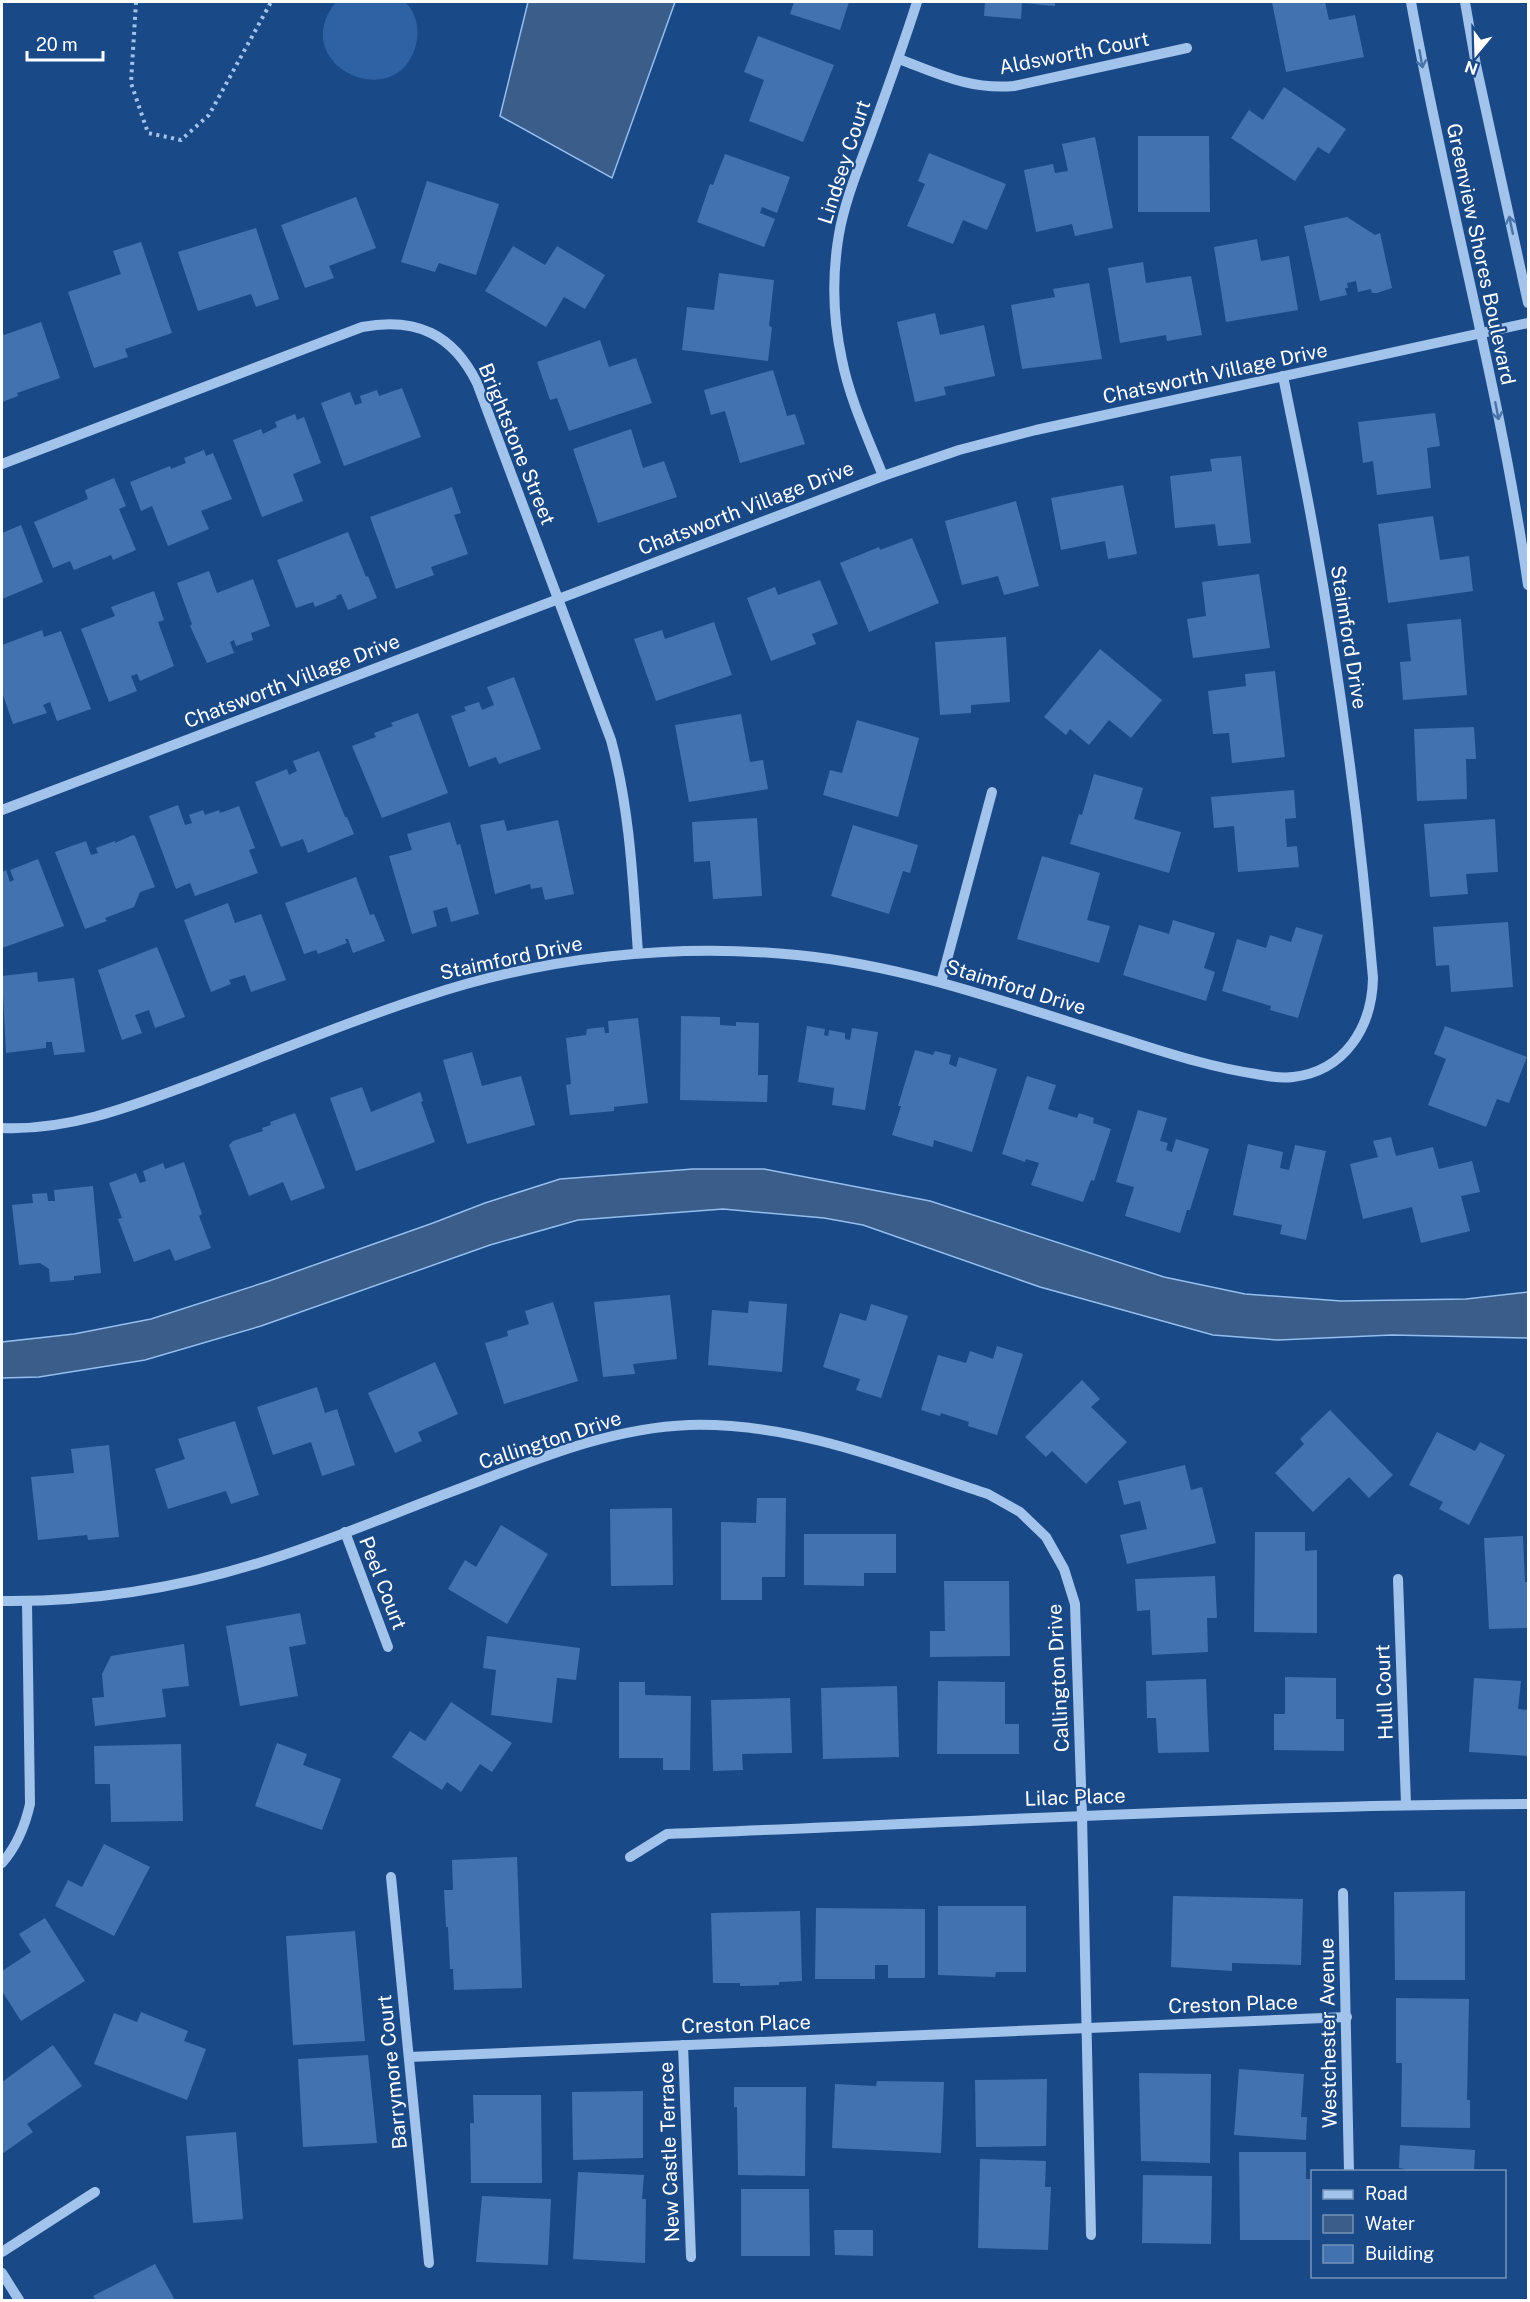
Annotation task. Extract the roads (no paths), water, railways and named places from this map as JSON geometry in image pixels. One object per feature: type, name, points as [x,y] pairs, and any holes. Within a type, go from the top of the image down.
[{"type":"street","name":"Lindsey Court","points":[[883,476],[842,361],[836,319],[834,276],[839,233],[850,191],[899,59],[917,2]]},
{"type":"street","name":"Greenview Shores Boulevard","points":[[1411,2],[1424,76],[1480,333],[1528,585]]},
{"type":"street","name":"Greenview Shores Boulevard","points":[[1465,2],[1528,303]]},
{"type":"street","name":"Aldsworth Court","points":[[899,59],[966,84],[995,88],[1014,86],[1188,48]]},
{"type":"street","name":"Brightstone Street","points":[[2,464],[363,327],[397,323],[431,332],[446,341],[469,367],[481,392],[611,740],[621,775],[627,812],[638,953]]},
{"type":"street","name":"Chatsworth Village Drive","points":[[2,810],[883,476],[959,450],[1036,430],[1528,323]]},
{"type":"street","name":"Staimford Drive","points":[[2,1128],[67,1123],[102,1116],[424,996],[494,976],[566,962],[638,953],[725,951],[798,956],[870,966],[941,982],[1181,1057],[1232,1070],[1276,1078],[1311,1073],[1327,1066],[1347,1049],[1363,1029],[1373,995],[1373,978],[1360,843],[1340,691],[1315,539],[1283,376]]},
{"type":"street","points":[[941,982],[992,792]]},
{"type":"street","name":"Callington Drive","points":[[2,1601],[27,1602],[128,1593],[197,1580],[266,1561],[559,1451],[613,1435],[687,1425],[725,1425],[781,1431],[836,1445],[988,1494],[1005,1502],[1034,1524],[1056,1552],[1071,1586],[1076,1622],[1082,1815]]},
{"type":"street","name":"Peel Court","points":[[345,1532],[388,1647]]},
{"type":"street","name":"Hull Court","points":[[1398,1579],[1406,1804]]},
{"type":"street","points":[[2,1863],[18,1841],[26,1823],[30,1804],[27,1602]]},
{"type":"street","name":"Lilac Place","points":[[630,1857],[667,1834],[1082,1815],[1406,1804],[1528,1804]]},
{"type":"street","points":[[1082,1815],[1090,2235]]},
{"type":"street","name":"Barrymore Court","points":[[391,1877],[429,2263]]},
{"type":"street","name":"Westchester Avenue","points":[[1343,1893],[1349,2170]]},
{"type":"street","name":"Creston Place","points":[[409,2057],[1347,2018]]},
{"type":"street","name":"New Castle Terrace","points":[[683,2045],[691,2257]]},
{"type":"street","points":[[2,2252],[95,2192]]},
{"type":"street","points":[[2,2273],[19,2301]]},
{"type":"water","points":[[528,2],[675,2],[612,178],[500,116]]},
{"type":"water","points":[[693,1169],[764,1169],[930,1201],[1164,1277],[1245,1294],[1341,1301],[1466,1299],[1528,1292],[1528,1338],[1392,1335],[1278,1340],[1213,1335],[1040,1287],[863,1225],[824,1218],[723,1209],[578,1220],[490,1245],[261,1326],[145,1360],[39,1377],[2,1378],[2,1342],[74,1334],[151,1319],[269,1281],[485,1203],[560,1179]]}]
